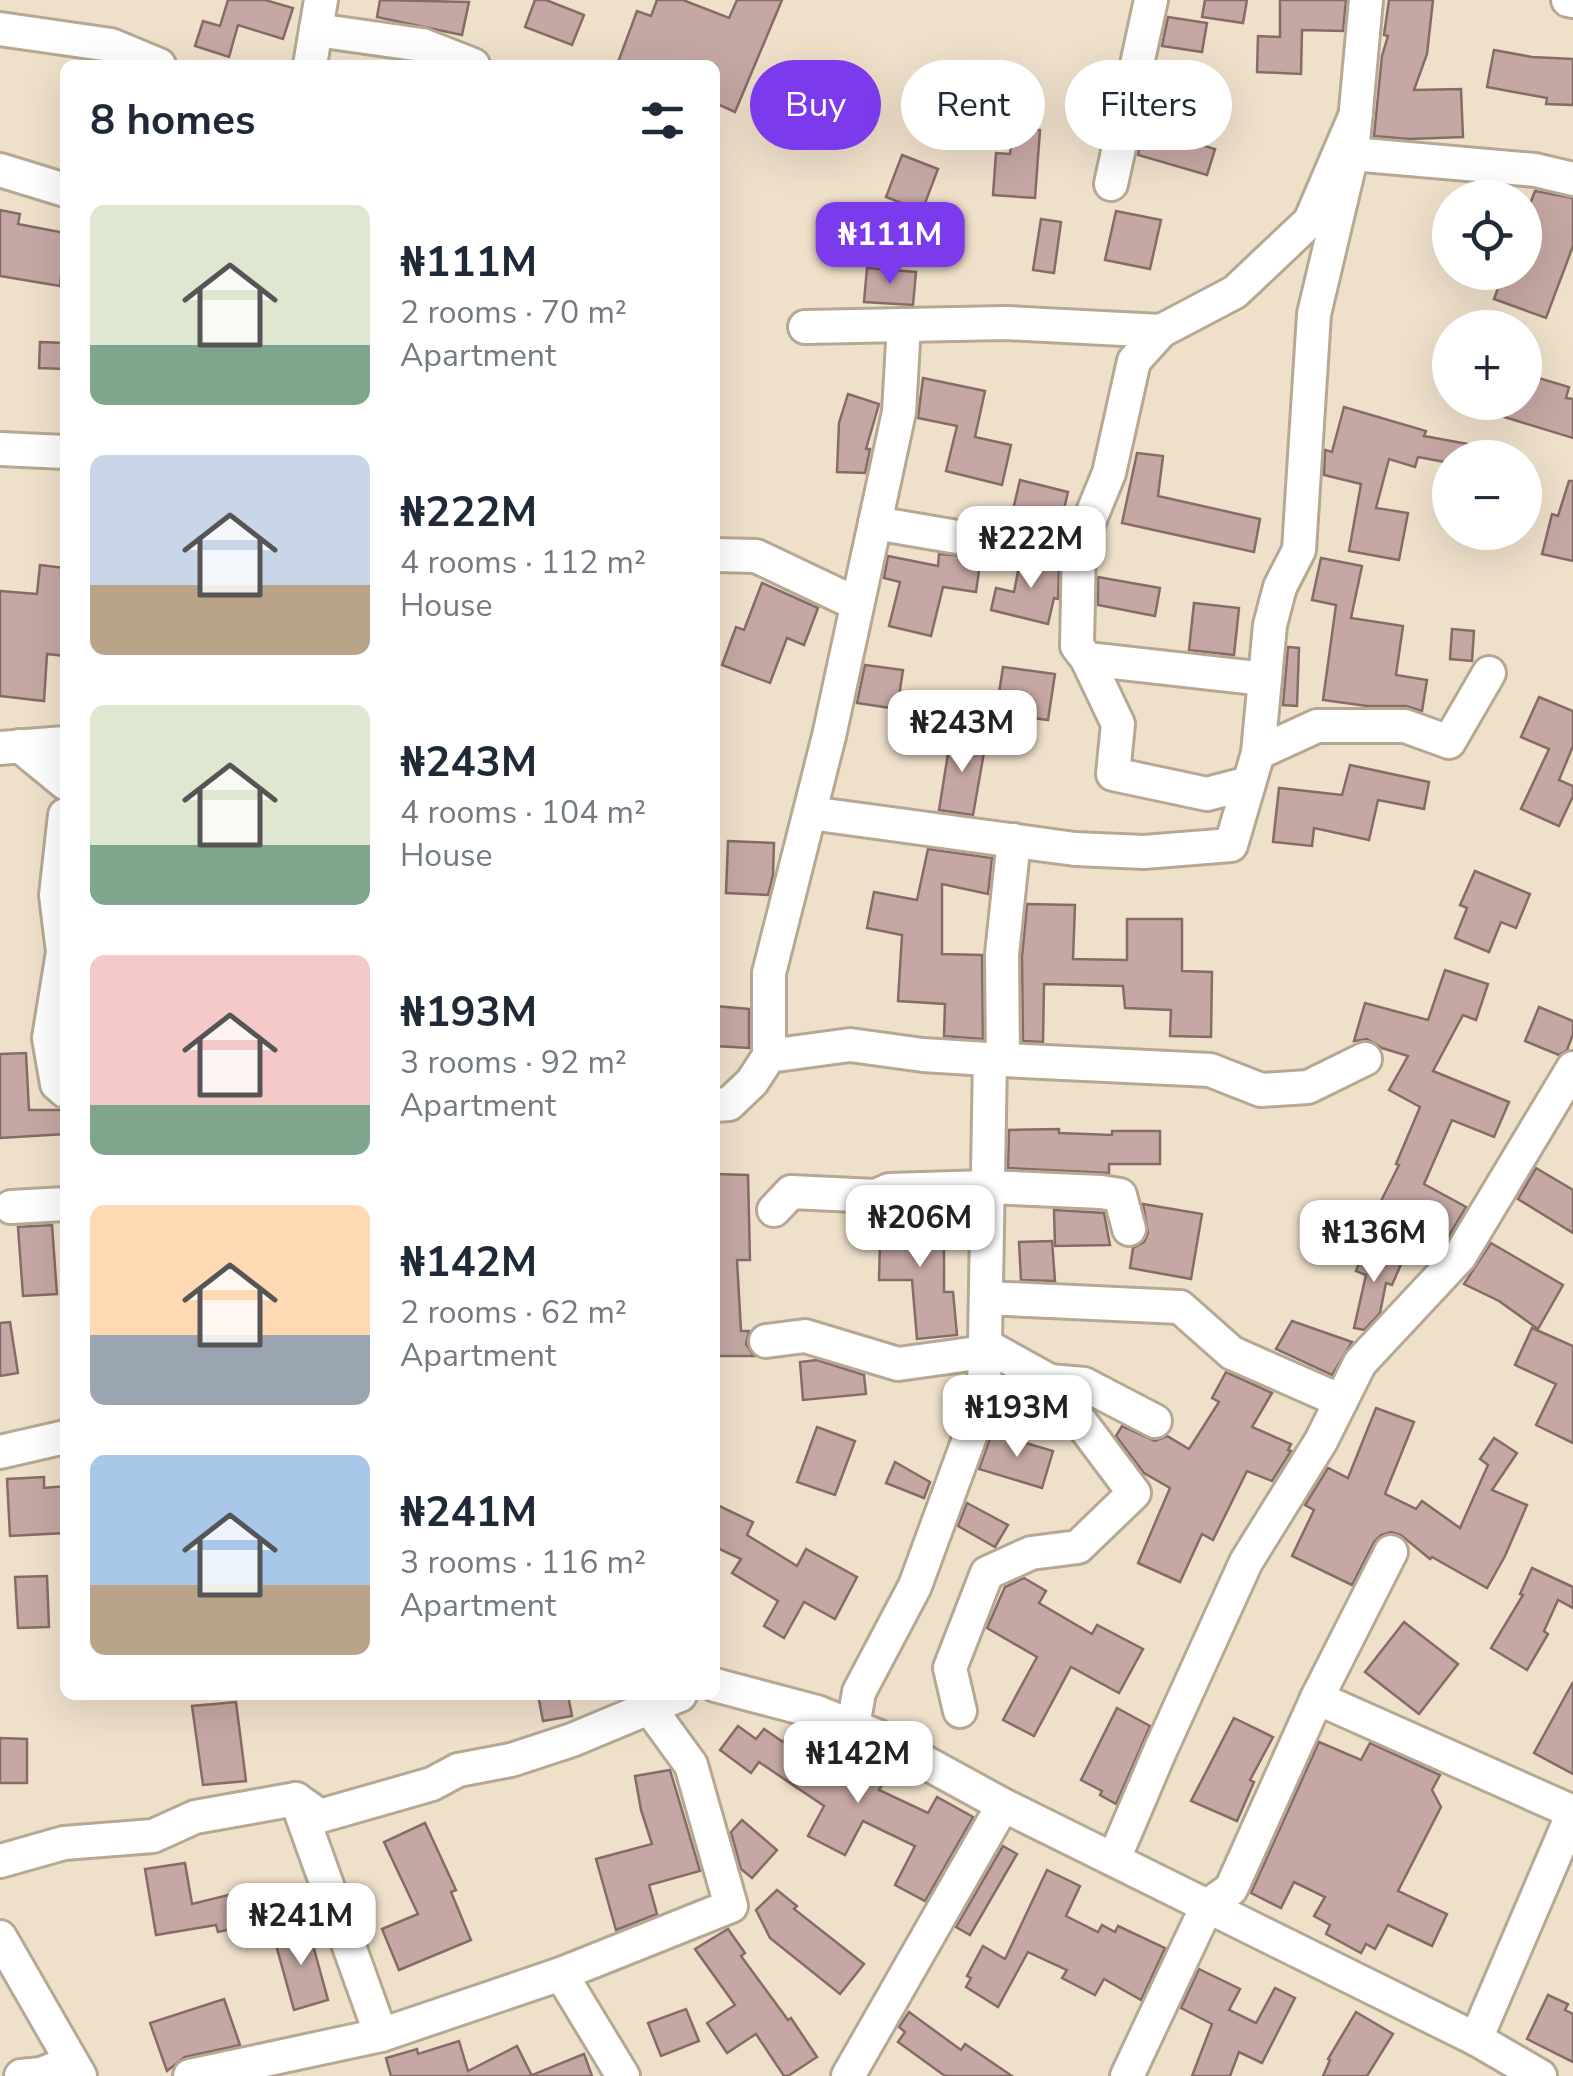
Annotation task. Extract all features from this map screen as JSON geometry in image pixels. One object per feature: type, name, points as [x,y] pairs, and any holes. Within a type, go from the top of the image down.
[{"type":"street","points":[[1111,184],[1150,0]]},
{"type":"street","points":[[810,813],[1075,848],[1144,852],[1231,845],[1254,768],[1270,624],[1280,587],[1299,550],[1314,314],[1352,154],[1366,0]]},
{"type":"street","points":[[311,60],[318,15],[460,60]]},
{"type":"street","points":[[0,30],[110,45],[146,60]]},
{"type":"street","points":[[1356,114],[1310,221],[1234,292],[1161,331],[1134,361],[1108,473],[1080,546],[1077,646],[1118,724],[1113,774],[1207,794],[1317,726],[1405,726],[1449,742],[1488,674]]},
{"type":"street","points":[[1352,154],[1535,170],[1573,179]]},
{"type":"street","points":[[0,170],[60,188]]},
{"type":"street","points":[[806,327],[1006,323],[1161,331]]},
{"type":"street","points":[[720,1105],[729,1104],[752,1082],[769,1056],[769,972],[810,813],[899,412],[904,325]]},
{"type":"street","points":[[0,449],[60,452]]},
{"type":"street","points":[[875,524],[969,539],[1006,534],[1080,546]]},
{"type":"street","points":[[720,555],[756,556],[858,604]]},
{"type":"street","points":[[1087,659],[1265,679]]},
{"type":"street","points":[[10,747],[60,743]]},
{"type":"street","points":[[10,747],[60,780]]},
{"type":"street","points":[[853,1726],[859,1692],[915,1586],[984,1398],[988,1187],[1002,954],[1014,840]]},
{"type":"street","points":[[60,859],[56,895],[60,928]]},
{"type":"street","points":[[60,969],[48,1038],[60,1086]]},
{"type":"street","points":[[769,1056],[850,1046],[923,1056],[1210,1070],[1261,1090],[1308,1087],[1366,1059]]},
{"type":"street","points":[[1114,1859],[1246,1562],[1321,1441],[1360,1363],[1460,1256],[1573,1068]]},
{"type":"street","points":[[774,1210],[792,1192],[876,1196],[889,1190],[988,1187],[1102,1192],[1120,1196],[1129,1229]]},
{"type":"street","points":[[11,1207],[60,1204]]},
{"type":"street","points":[[986,1298],[1180,1307],[1232,1353],[1341,1401]]},
{"type":"street","points":[[766,1341],[806,1336],[898,1364],[985,1357],[1050,1381],[1084,1384],[1155,1420]]},
{"type":"street","points":[[960,1711],[950,1668],[987,1573],[1031,1553],[1078,1547],[1134,1494],[1050,1381]]},
{"type":"street","points":[[0,1452],[60,1438]]},
{"type":"street","points":[[1127,2076],[1207,1906],[1230,1889],[1317,1698],[1391,1552]]},
{"type":"street","points":[[720,1686],[817,1712],[853,1726],[1003,1805],[1476,2039],[1540,2076]]},
{"type":"street","points":[[1317,1698],[1573,1813],[1476,2039]]},
{"type":"street","points":[[0,1861],[64,1843],[153,1836],[195,1818],[296,1799],[320,1816],[432,1784],[458,1770],[510,1760],[572,1740],[665,1702],[691,1765],[731,1906],[561,1974],[381,2035],[190,2076]]},
{"type":"street","points":[[296,1799],[381,2035]]},
{"type":"street","points":[[848,2076],[1003,1805]]},
{"type":"street","points":[[0,1937],[76,2069],[21,2076]]},
{"type":"street","points":[[561,1974],[623,2076]]},
{"type":"building","points":[[228,0],[265,0],[293,8],[283,39],[238,25],[229,57],[195,46],[203,21],[220,26]]},
{"type":"building","points":[[380,0],[469,2],[462,35],[377,17]]},
{"type":"building","points":[[535,0],[546,0],[584,15],[572,45],[525,27]]},
{"type":"building","points":[[657,0],[683,0],[729,18],[737,0],[782,0],[757,60],[750,60],[750,76],[735,112],[720,105],[720,60],[619,60],[637,11],[651,16]]},
{"type":"building","points":[[1205,0],[1247,0],[1243,23],[1202,17]]},
{"type":"building","points":[[1280,0],[1346,0],[1343,31],[1302,30],[1301,74],[1257,72],[1258,36],[1280,37]]},
{"type":"building","points":[[1389,0],[1433,0],[1427,54],[1414,90],[1461,89],[1463,137],[1374,136]]},
{"type":"building","points":[[1168,17],[1207,23],[1202,52],[1162,46]]},
{"type":"building","points":[[1494,50],[1573,59],[1573,105],[1546,104],[1547,98],[1487,87]]},
{"type":"building","points":[[1010,150],[1039,150],[1035,198],[993,195],[996,153],[1010,154]]},
{"type":"building","points":[[1139,150],[1215,150],[1207,175],[1138,155]]},
{"type":"building","points":[[902,155],[938,169],[922,211],[886,197]]},
{"type":"building","points":[[1542,192],[1573,198],[1573,246],[1546,318],[1542,310],[1524,310],[1494,299],[1497,290],[1542,290]]},
{"type":"building","points":[[0,210],[20,214],[18,224],[60,232],[60,286],[0,276]]},
{"type":"building","points":[[1116,211],[1161,220],[1150,269],[1105,260]]},
{"type":"building","points":[[1041,219],[1061,222],[1054,273],[1033,270]]},
{"type":"building","points":[[867,268],[916,272],[913,305],[864,302]]},
{"type":"building","points":[[40,342],[60,343],[60,369],[39,368]]},
{"type":"building","points":[[923,378],[985,391],[975,437],[1011,445],[1002,485],[946,471],[957,426],[918,418]]},
{"type":"building","points":[[1542,379],[1569,387],[1566,398],[1573,399],[1573,438],[1514,420],[1542,420]]},
{"type":"building","points":[[848,394],[879,404],[866,449],[870,449],[865,473],[837,472],[839,423]]},
{"type":"building","points":[[1344,407],[1446,440],[1432,440],[1432,460],[1418,457],[1415,467],[1389,459],[1376,508],[1408,513],[1399,560],[1349,551],[1361,484],[1324,475],[1325,450],[1332,452]]},
{"type":"building","points":[[1137,453],[1163,456],[1158,496],[1260,519],[1254,552],[1122,523]]},
{"type":"building","points":[[1020,480],[1068,492],[1061,522],[1012,514]]},
{"type":"building","points":[[1569,481],[1573,481],[1573,561],[1542,554],[1552,514],[1558,516]]},
{"type":"building","points":[[939,554],[981,557],[976,592],[943,587],[931,636],[889,626],[900,582],[884,578],[888,556],[938,566]]},
{"type":"building","points":[[1021,556],[1059,563],[1058,599],[1054,598],[1048,624],[991,610],[996,588],[1014,592]]},
{"type":"building","points":[[1321,558],[1362,566],[1351,618],[1403,626],[1396,675],[1427,680],[1422,711],[1406,706],[1323,700],[1336,605],[1312,600]]},
{"type":"building","points":[[40,565],[60,567],[60,655],[47,654],[44,701],[0,696],[0,591],[37,594]]},
{"type":"building","points":[[1098,577],[1160,588],[1155,616],[1098,605]]},
{"type":"building","points":[[762,583],[818,608],[804,645],[787,638],[770,683],[722,665],[736,627],[744,630]]},
{"type":"building","points":[[1194,603],[1239,608],[1234,655],[1189,650]]},
{"type":"building","points":[[1452,629],[1474,631],[1472,661],[1450,659]]},
{"type":"building","points":[[1288,647],[1299,648],[1297,706],[1283,705]]},
{"type":"building","points":[[865,665],[903,670],[897,709],[857,703]]},
{"type":"building","points":[[1003,667],[1055,674],[1048,720],[996,713]]},
{"type":"building","points":[[1539,697],[1573,711],[1573,746],[1559,780],[1573,786],[1573,796],[1559,826],[1521,809],[1549,749],[1521,737]]},
{"type":"building","points":[[951,735],[986,741],[973,815],[939,810]]},
{"type":"building","points":[[1350,765],[1429,782],[1424,809],[1378,800],[1369,840],[1314,828],[1312,846],[1273,842],[1279,788],[1342,795]]},
{"type":"building","points":[[728,841],[774,843],[768,895],[726,893]]},
{"type":"building","points":[[928,849],[992,858],[988,894],[942,884],[942,954],[982,955],[983,1039],[944,1036],[945,1004],[898,1001],[902,935],[867,928],[874,892],[917,900]]},
{"type":"building","points":[[1475,871],[1530,894],[1516,928],[1501,922],[1489,952],[1455,938],[1467,908],[1460,905]]},
{"type":"building","points":[[1027,904],[1075,905],[1073,959],[1127,960],[1127,919],[1182,919],[1182,971],[1212,972],[1211,1037],[1170,1036],[1171,1010],[1125,1008],[1123,986],[1044,984],[1043,1042],[1023,1041],[1022,957]]},
{"type":"building","points":[[1445,970],[1488,984],[1476,1020],[1463,1015],[1433,1071],[1509,1102],[1494,1137],[1452,1120],[1424,1184],[1466,1207],[1447,1239],[1381,1201],[1420,1107],[1389,1090],[1408,1056],[1367,1039],[1354,1041],[1365,1003],[1428,1020]]},
{"type":"building","points":[[720,1006],[749,1009],[749,1048],[720,1046]]},
{"type":"building","points":[[1539,1007],[1573,1021],[1567,1050],[1559,1055],[1525,1041]]},
{"type":"building","points":[[26,1053],[29,1110],[60,1110],[60,1134],[0,1138],[0,1054]]},
{"type":"building","points":[[1059,1129],[1059,1133],[1112,1135],[1112,1131],[1160,1131],[1160,1164],[1109,1164],[1109,1173],[1008,1168],[1009,1130]]},
{"type":"building","points":[[1536,1168],[1573,1190],[1573,1233],[1518,1199]]},
{"type":"building","points":[[720,1174],[748,1175],[750,1260],[737,1260],[741,1331],[749,1331],[746,1344],[754,1356],[720,1356]]},
{"type":"building","points":[[1143,1204],[1202,1214],[1191,1279],[1130,1268],[1133,1248],[1144,1242],[1148,1233]]},
{"type":"building","points":[[937,1209],[937,1243],[944,1243],[944,1292],[953,1292],[957,1335],[917,1339],[912,1280],[879,1280],[880,1242],[889,1243],[889,1212]]},
{"type":"building","points":[[1054,1210],[1104,1213],[1110,1245],[1055,1246]]},
{"type":"building","points":[[52,1225],[57,1294],[23,1296],[18,1227]]},
{"type":"building","points":[[1052,1241],[1055,1281],[1021,1280],[1019,1242]]},
{"type":"building","points":[[1491,1243],[1563,1285],[1538,1329],[1499,1301],[1464,1284]]},
{"type":"building","points":[[1365,1247],[1402,1262],[1392,1285],[1386,1283],[1380,1313],[1364,1330],[1354,1328],[1366,1275],[1356,1271]]},
{"type":"building","points":[[1292,1321],[1352,1342],[1332,1375],[1276,1349]]},
{"type":"building","points":[[10,1322],[18,1373],[0,1376],[0,1323]]},
{"type":"building","points":[[1532,1328],[1573,1346],[1573,1443],[1536,1425],[1556,1384],[1515,1365]]},
{"type":"building","points":[[817,1360],[864,1375],[866,1394],[803,1400],[800,1362]]},
{"type":"building","points":[[1226,1372],[1272,1393],[1252,1427],[1291,1444],[1291,1451],[1272,1481],[1247,1471],[1213,1540],[1202,1534],[1180,1582],[1138,1563],[1170,1488],[1144,1473],[1116,1436],[1122,1426],[1155,1441],[1167,1436],[1189,1449],[1219,1402],[1212,1398]]},
{"type":"building","points":[[1376,1408],[1414,1422],[1385,1494],[1416,1509],[1422,1501],[1460,1528],[1488,1465],[1480,1459],[1494,1438],[1517,1453],[1492,1490],[1527,1505],[1487,1588],[1430,1559],[1401,1535],[1391,1532],[1374,1542],[1352,1585],[1292,1556],[1314,1510],[1305,1505],[1328,1468],[1348,1478]]},
{"type":"building","points":[[817,1427],[855,1441],[835,1495],[797,1482]]},
{"type":"building","points":[[992,1433],[1053,1451],[1042,1488],[979,1469]]},
{"type":"building","points":[[895,1462],[930,1482],[924,1498],[886,1483]]},
{"type":"building","points":[[44,1477],[44,1488],[60,1486],[60,1533],[10,1536],[7,1479]]},
{"type":"building","points":[[967,1503],[1008,1525],[995,1547],[958,1526]]},
{"type":"building","points":[[720,1506],[753,1522],[747,1535],[797,1566],[806,1549],[857,1577],[835,1619],[804,1602],[784,1638],[764,1626],[778,1601],[732,1573],[741,1559],[720,1549]]},
{"type":"building","points":[[1532,1568],[1573,1587],[1573,1608],[1558,1600],[1544,1631],[1548,1634],[1527,1670],[1491,1648],[1523,1595],[1520,1594]]},
{"type":"building","points":[[47,1576],[49,1627],[18,1628],[15,1577]]},
{"type":"building","points":[[1024,1578],[1046,1591],[1039,1603],[1092,1634],[1097,1625],[1143,1649],[1119,1693],[1071,1667],[1034,1736],[1003,1720],[1037,1657],[987,1628],[1005,1587]]},
{"type":"building","points":[[1404,1622],[1458,1664],[1419,1714],[1365,1672]]},
{"type":"building","points":[[1573,1682],[1573,1774],[1534,1753]]},
{"type":"building","points":[[539,1700],[569,1700],[572,1716],[543,1721]]},
{"type":"building","points":[[236,1702],[246,1781],[203,1785],[192,1706]]},
{"type":"building","points":[[1117,1708],[1150,1726],[1116,1804],[1081,1780]]},
{"type":"building","points":[[1234,1718],[1273,1737],[1250,1780],[1254,1782],[1237,1821],[1191,1801]]},
{"type":"building","points":[[738,1726],[756,1739],[764,1729],[783,1742],[788,1735],[842,1771],[845,1766],[882,1785],[879,1790],[928,1813],[937,1797],[973,1817],[925,1901],[895,1885],[915,1846],[863,1821],[845,1855],[808,1836],[824,1806],[759,1762],[751,1773],[720,1750]]},
{"type":"building","points":[[0,1738],[27,1739],[27,1783],[0,1783]]},
{"type":"building","points":[[1319,1742],[1361,1760],[1370,1743],[1440,1775],[1432,1790],[1441,1807],[1398,1891],[1447,1914],[1432,1946],[1388,1925],[1375,1949],[1366,1944],[1361,1953],[1326,1934],[1330,1925],[1314,1916],[1325,1897],[1294,1882],[1281,1908],[1251,1893]]},
{"type":"building","points":[[670,1770],[700,1871],[649,1885],[657,1914],[616,1930],[596,1859],[652,1844],[635,1776]]},
{"type":"building","points":[[742,1820],[777,1850],[752,1878],[741,1869],[731,1832]]},
{"type":"building","points":[[425,1823],[456,1890],[451,1892],[471,1940],[399,1970],[382,1929],[418,1914],[384,1842]]},
{"type":"building","points":[[1003,1846],[1017,1854],[970,1935],[956,1927]]},
{"type":"building","points":[[185,1863],[192,1904],[257,1888],[265,1921],[218,1932],[216,1925],[156,1935],[145,1869]]},
{"type":"building","points":[[1047,1870],[1080,1886],[1066,1916],[1098,1932],[1102,1925],[1115,1932],[1118,1926],[1165,1948],[1141,2000],[1104,1979],[1095,1995],[1062,1978],[1067,1970],[1028,1952],[998,2007],[966,1987],[971,1978],[967,1976],[983,1946],[1005,1959]]},
{"type":"building","points":[[777,1890],[797,1906],[794,1909],[864,1964],[840,1994],[770,1938],[756,1910]]},
{"type":"building","points":[[308,1927],[328,2000],[294,2010],[273,1934]]},
{"type":"building","points":[[728,1929],[745,1953],[741,1956],[817,2057],[788,2076],[784,2076],[756,2034],[727,2053],[707,2023],[735,2005],[695,1949]]},
{"type":"building","points":[[1199,1969],[1240,1989],[1229,2010],[1256,2023],[1275,1988],[1295,1998],[1262,2063],[1239,2052],[1230,2076],[1192,2076],[1212,2024],[1181,2008]]},
{"type":"building","points":[[1548,1995],[1568,2004],[1565,2010],[1573,2014],[1573,2062],[1527,2039]]},
{"type":"building","points":[[224,1999],[240,2045],[185,2057],[167,2071],[150,2023]]},
{"type":"building","points":[[686,2009],[699,2041],[661,2056],[648,2023]]},
{"type":"building","points":[[909,2012],[961,2050],[965,2044],[1012,2076],[945,2076],[898,2042],[905,2032],[899,2027]]},
{"type":"building","points":[[1356,2012],[1393,2034],[1367,2076],[1323,2076],[1328,2059]]},
{"type":"building","points":[[459,2041],[468,2071],[517,2046],[532,2076],[391,2076],[386,2058],[417,2049],[418,2054]]},
{"type":"building","points":[[584,2054],[592,2076],[532,2076],[532,2075]]}]
